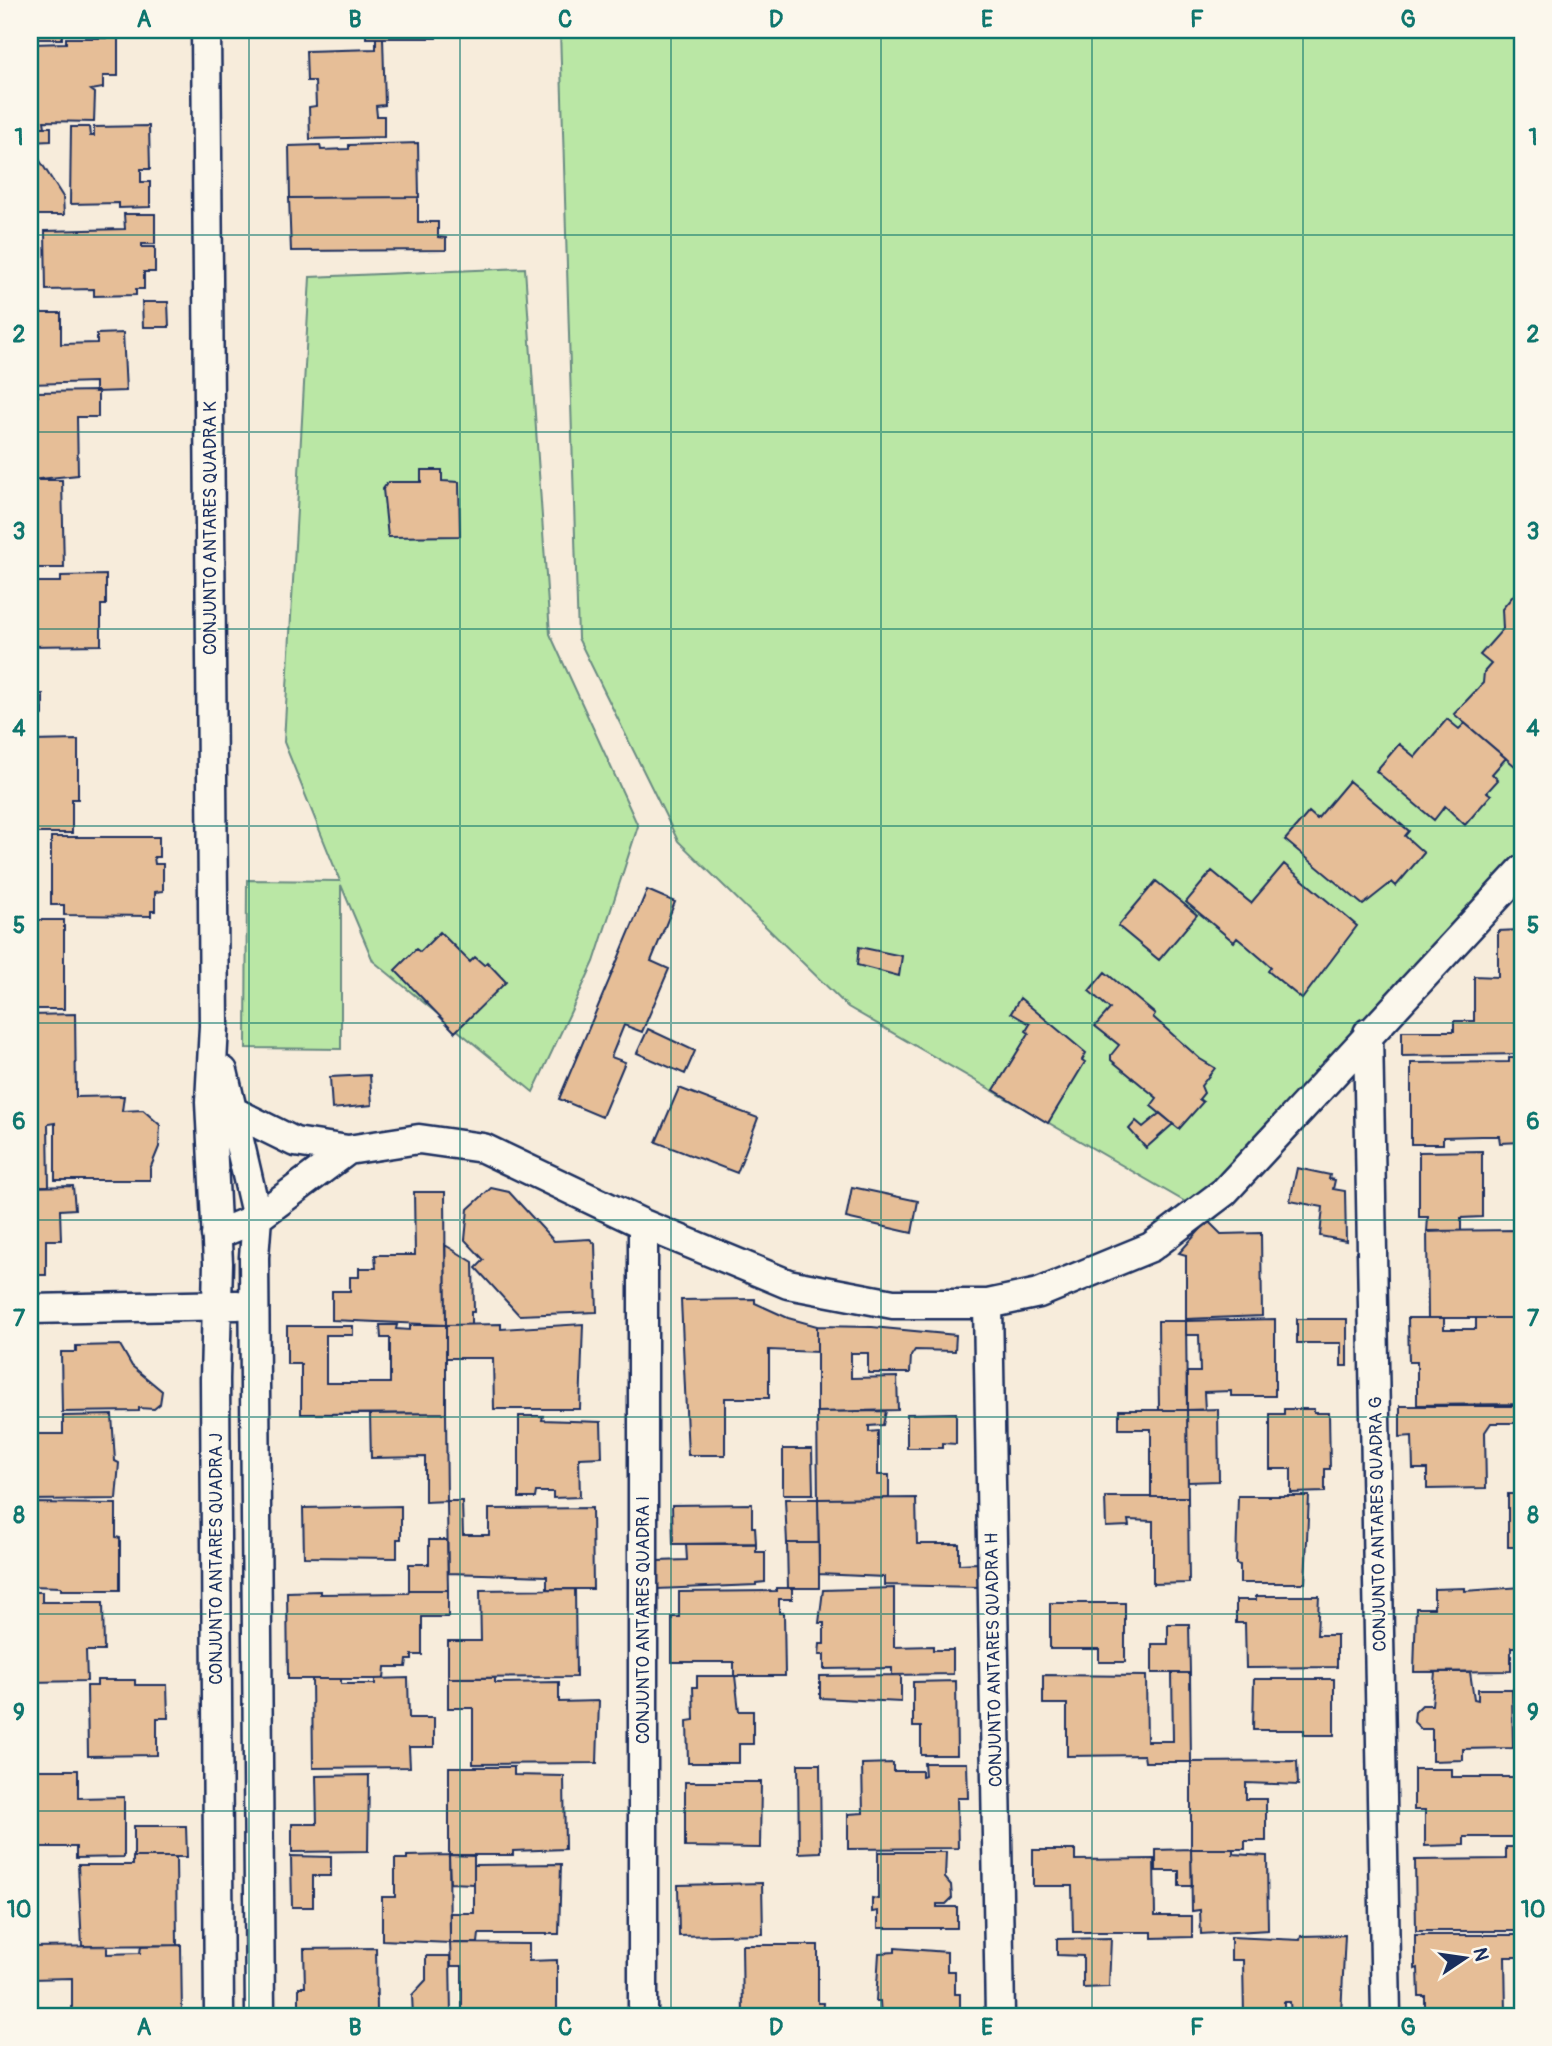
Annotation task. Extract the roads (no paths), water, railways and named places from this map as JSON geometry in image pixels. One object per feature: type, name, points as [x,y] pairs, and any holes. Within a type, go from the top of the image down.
[{"type":"street","name":"CONJUNTO ANTARES QUADRA K","points":[[206,30],[214,1026],[220,1105]]},
{"type":"street","points":[[220,1105],[295,1142],[348,1150],[419,1139],[483,1148],[643,1224],[788,1284],[893,1304],[988,1304],[1039,1293],[1151,1247],[1224,1192],[1368,1033],[1522,870]]},
{"type":"street","name":"CONJUNTO ANTARES QUADRA G","points":[[1368,1033],[1386,2016]]},
{"type":"street","points":[[220,1105],[257,1218],[254,1257],[260,2016]]},
{"type":"street","name":"CONJUNTO ANTARES QUADRA J","points":[[219,2016],[215,1393],[220,1105]]},
{"type":"street","points":[[216,1235],[257,1218],[348,1150]]},
{"type":"street","name":"CONJUNTO ANTARES QUADRA I","points":[[643,1224],[643,2016]]},
{"type":"street","name":"CONJUNTO ANTARES QUADRA H","points":[[988,1304],[1000,2016]]},
{"type":"street","points":[[30,1309],[256,1305]]}]
